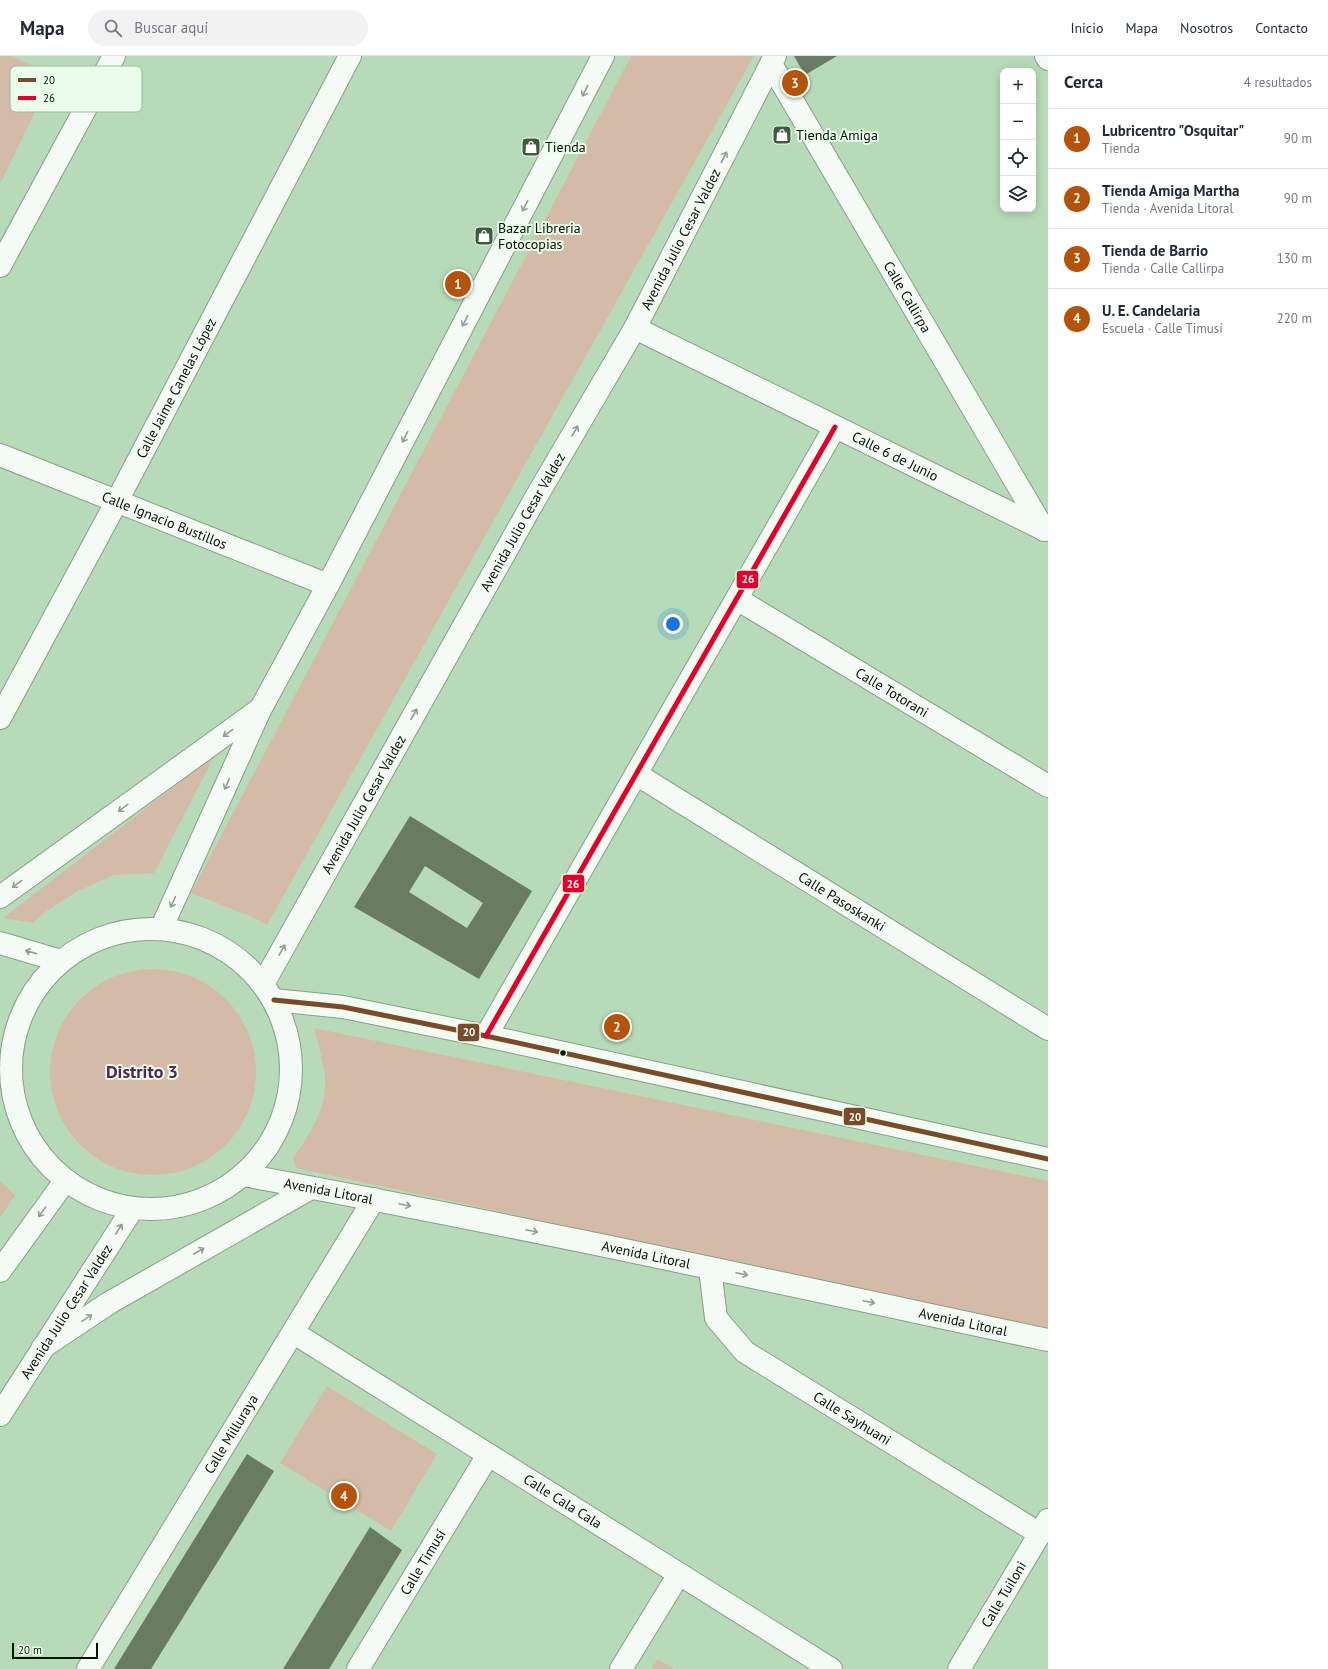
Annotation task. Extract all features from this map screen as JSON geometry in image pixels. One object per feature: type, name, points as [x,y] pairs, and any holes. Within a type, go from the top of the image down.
[{"type":"street","points":[[109,66],[114,56]]},
{"type":"street","name":"Calle Jaime Canelas López","points":[[0,718],[7,688],[117,501],[350,56]]},
{"type":"street","points":[[161,929],[260,710],[328,585],[603,56]]},
{"type":"street","name":"Avenida Julio Cesar Valdez","points":[[269,992],[535,499],[635,328],[773,60]]},
{"type":"street","name":"Calle Callirpa","points":[[773,60],[1046,531]]},
{"type":"street","points":[[0,266],[84,112]]},
{"type":"street","name":"Calle 6 de Junio","points":[[635,328],[1046,531]]},
{"type":"street","points":[[486,1036],[835,427]]},
{"type":"street","name":"Calle Ignacio Bustillos","points":[[0,455],[328,585]]},
{"type":"street","name":"Calle Totorani","points":[[737,599],[1048,786]]},
{"type":"street","points":[[0,897],[260,710]]},
{"type":"street","name":"Calle Pasoskanki","points":[[636,774],[1048,1029]]},
{"type":"street","points":[[161,929],[190,934],[218,945],[243,962],[269,992],[287,1032],[292,1063],[289,1094],[280,1124],[264,1152],[243,1175],[218,1192],[191,1204],[162,1209],[133,1208],[96,1199],[65,1181],[43,1159],[26,1134],[10,1118],[12,1094],[10,1069],[13,1043],[20,1018],[32,994],[48,974],[62,961],[84,946],[108,936],[134,930],[161,929]]},
{"type":"street","points":[[0,943],[62,961]]},
{"type":"street","points":[[269,992],[486,1036],[1048,1159]]},
{"type":"street","name":"Avenida Litoral","points":[[243,1175],[374,1199],[710,1268],[1048,1340]]},
{"type":"street","points":[[0,1271],[65,1181]]},
{"type":"street","points":[[43,1347],[116,1299],[311,1188]]},
{"type":"street","name":"Calle Milluraya","points":[[88,1669],[294,1333],[374,1199]]},
{"type":"street","name":"Avenida Julio Cesar Valdez","points":[[0,1415],[133,1208]]},
{"type":"street","name":"Calle Sayhuani","points":[[710,1268],[716,1318],[745,1352],[1044,1527]]},
{"type":"street","name":"Calle Cala Cala","points":[[294,1333],[831,1669]]},
{"type":"street","name":"Calle Timusí","points":[[358,1669],[488,1455]]},
{"type":"street","name":"Calle Tuiloni","points":[[959,1669],[1044,1527]]},
{"type":"street","points":[[621,1669],[679,1574]]},
{"type":"shaded area","points":[[0,56],[12,56],[34,66],[10,66],[10,112],[35,112],[0,184]]},
{"type":"shaded area","points":[[631,56],[754,56],[267,925],[250,916],[191,893]]},
{"type":"shaded area","points":[[215,755],[154,873],[114,875],[78,891],[45,912],[33,923],[3,918]]},
{"type":"shaded area","points":[[153,969],[173,971],[192,977],[210,986],[226,999],[239,1015],[248,1033],[254,1052],[256,1072],[254,1092],[248,1111],[239,1129],[226,1145],[210,1158],[192,1167],[173,1173],[153,1175],[133,1173],[114,1167],[96,1158],[80,1145],[67,1129],[58,1111],[52,1092],[50,1072],[52,1052],[58,1033],[67,1015],[80,999],[96,986],[114,977],[133,971]]},
{"type":"shaded area","points":[[314,1028],[1048,1181],[1048,1329],[296,1168],[293,1158],[306,1140],[321,1109],[324,1098],[325,1076]]},
{"type":"shaded area","points":[[0,1181],[15,1195],[0,1218]]},
{"type":"shaded area","points":[[327,1386],[437,1454],[391,1531],[280,1463]]},
{"type":"shaded area","points":[[658,1659],[674,1669],[651,1669]]},
{"type":"building","points":[[794,56],[837,56],[805,75]]},
{"type":"building","points":[[410,816],[532,891],[479,979],[354,907]],"holes":[[[425,866],[483,903],[467,928],[409,892]]]},
{"type":"building","points":[[247,1454],[274,1471],[151,1669],[114,1669]]},
{"type":"building","points":[[370,1527],[402,1550],[329,1669],[283,1669]]},
{"type":"transit line","name":"26","points":[[486,1036],[835,427]]},
{"type":"transit line","name":"20","points":[[274,1000],[343,1007],[486,1036],[1048,1159]]},
{"type":"place","name":"Tienda de Barrio","points":[[795,83]]},
{"type":"place","name":"Tienda Amiga","points":[[782,135]]},
{"type":"place","name":"Tienda","points":[[531,147]]},
{"type":"place","name":"Bazar Libreria Fotocopias","points":[[484,236]]},
{"type":"place","name":"Lubricentro \"Osquitar\"","points":[[458,284]]},
{"type":"place","name":"Tienda Amiga Martha","points":[[617,1027]]},
{"type":"place","name":"U. E. Candelaria","points":[[344,1496]]},
{"type":"district","name":"Distrito 3","points":[[142,1071]]}]
